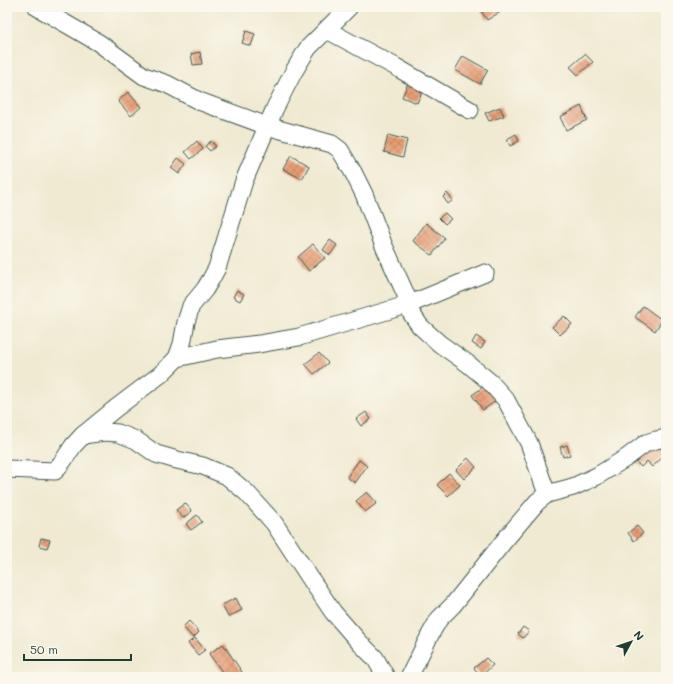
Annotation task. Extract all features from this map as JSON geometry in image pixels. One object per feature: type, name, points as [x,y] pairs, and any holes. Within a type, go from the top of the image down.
[{"type":"street","points":[[37,7],[99,43],[144,76],[167,84],[199,101],[267,126],[332,144],[340,150],[364,194],[384,246],[410,304],[411,313],[420,326],[440,344],[467,363],[490,382],[506,400],[529,443],[547,494]]},
{"type":"street","points":[[7,469],[55,471],[83,435],[161,374],[177,358],[191,306],[212,279],[244,181],[275,108],[308,48],[349,7]]},
{"type":"street","points":[[327,30],[396,67],[470,110]]},
{"type":"street","points":[[177,358],[217,349],[260,344],[299,337],[410,304],[485,273]]},
{"type":"street","points":[[83,435],[105,432],[118,433],[136,440],[156,454],[203,466],[227,476],[246,493],[274,523],[333,612],[375,658],[386,677]]},
{"type":"street","points":[[409,677],[439,619],[453,605],[536,502],[547,494],[573,487],[597,476],[626,458],[646,443],[666,438]]},
{"type":"building","points":[[488,7],[504,7],[505,9],[487,20],[481,11]]},
{"type":"building","points":[[246,31],[255,34],[251,46],[242,43]]},
{"type":"building","points":[[200,52],[202,64],[193,65],[191,54]]},
{"type":"building","points":[[585,54],[593,62],[578,75],[570,67]]},
{"type":"building","points":[[463,56],[488,70],[480,84],[455,70]]},
{"type":"building","points":[[408,83],[423,90],[417,103],[402,97]]},
{"type":"building","points":[[128,92],[141,107],[131,116],[118,101]]},
{"type":"building","points":[[581,106],[587,120],[566,130],[560,117]]},
{"type":"building","points":[[500,107],[504,116],[489,121],[485,113]]},
{"type":"building","points":[[516,134],[519,141],[510,146],[507,139]]},
{"type":"building","points":[[388,135],[407,140],[403,157],[384,152]]},
{"type":"building","points":[[197,141],[203,149],[191,159],[185,152]]},
{"type":"building","points":[[211,141],[216,146],[210,151],[205,146]]},
{"type":"building","points":[[291,156],[309,166],[302,179],[283,169]]},
{"type":"building","points":[[178,158],[186,164],[179,174],[171,168]]},
{"type":"building","points":[[447,193],[453,200],[448,204],[443,197]]},
{"type":"building","points":[[445,213],[451,219],[445,224],[439,218]]},
{"type":"building","points":[[426,223],[445,238],[432,255],[413,241]]},
{"type":"building","points":[[330,240],[337,245],[330,255],[323,250]]},
{"type":"building","points":[[313,244],[325,258],[309,271],[298,257]]},
{"type":"building","points":[[237,290],[244,294],[240,301],[233,297]]},
{"type":"building","points":[[643,306],[662,320],[655,331],[635,317]]},
{"type":"building","points":[[564,316],[572,324],[560,335],[552,327]]},
{"type":"building","points":[[476,336],[485,342],[481,349],[472,343]]},
{"type":"building","points":[[319,353],[328,363],[314,374],[305,364]]},
{"type":"building","points":[[486,385],[497,400],[483,410],[472,395]]},
{"type":"building","points":[[366,412],[371,419],[361,426],[356,419]]},
{"type":"building","points":[[656,443],[666,454],[652,467],[647,461],[641,467],[636,462]]},
{"type":"building","points":[[567,445],[570,455],[563,457],[560,447]]},
{"type":"building","points":[[468,458],[476,467],[464,479],[456,470]]},
{"type":"building","points":[[359,460],[367,466],[355,483],[347,477]]},
{"type":"building","points":[[449,473],[460,485],[448,496],[437,485]]},
{"type":"building","points":[[367,492],[377,503],[365,512],[356,501]]},
{"type":"building","points":[[185,503],[192,511],[183,518],[176,510]]},
{"type":"building","points":[[197,515],[202,522],[191,530],[186,524]]},
{"type":"building","points":[[637,526],[643,533],[634,541],[628,533]]},
{"type":"building","points":[[41,538],[50,540],[47,548],[39,546]]},
{"type":"building","points":[[236,598],[242,610],[228,617],[222,605]]},
{"type":"building","points":[[189,621],[199,632],[193,638],[183,627]]},
{"type":"building","points":[[523,627],[529,631],[523,638],[518,634]]},
{"type":"building","points":[[195,638],[205,650],[198,655],[188,643]]},
{"type":"building","points":[[223,644],[244,675],[241,677],[226,677],[209,654]]},
{"type":"building","points":[[486,658],[493,665],[481,676],[474,668]]}]
